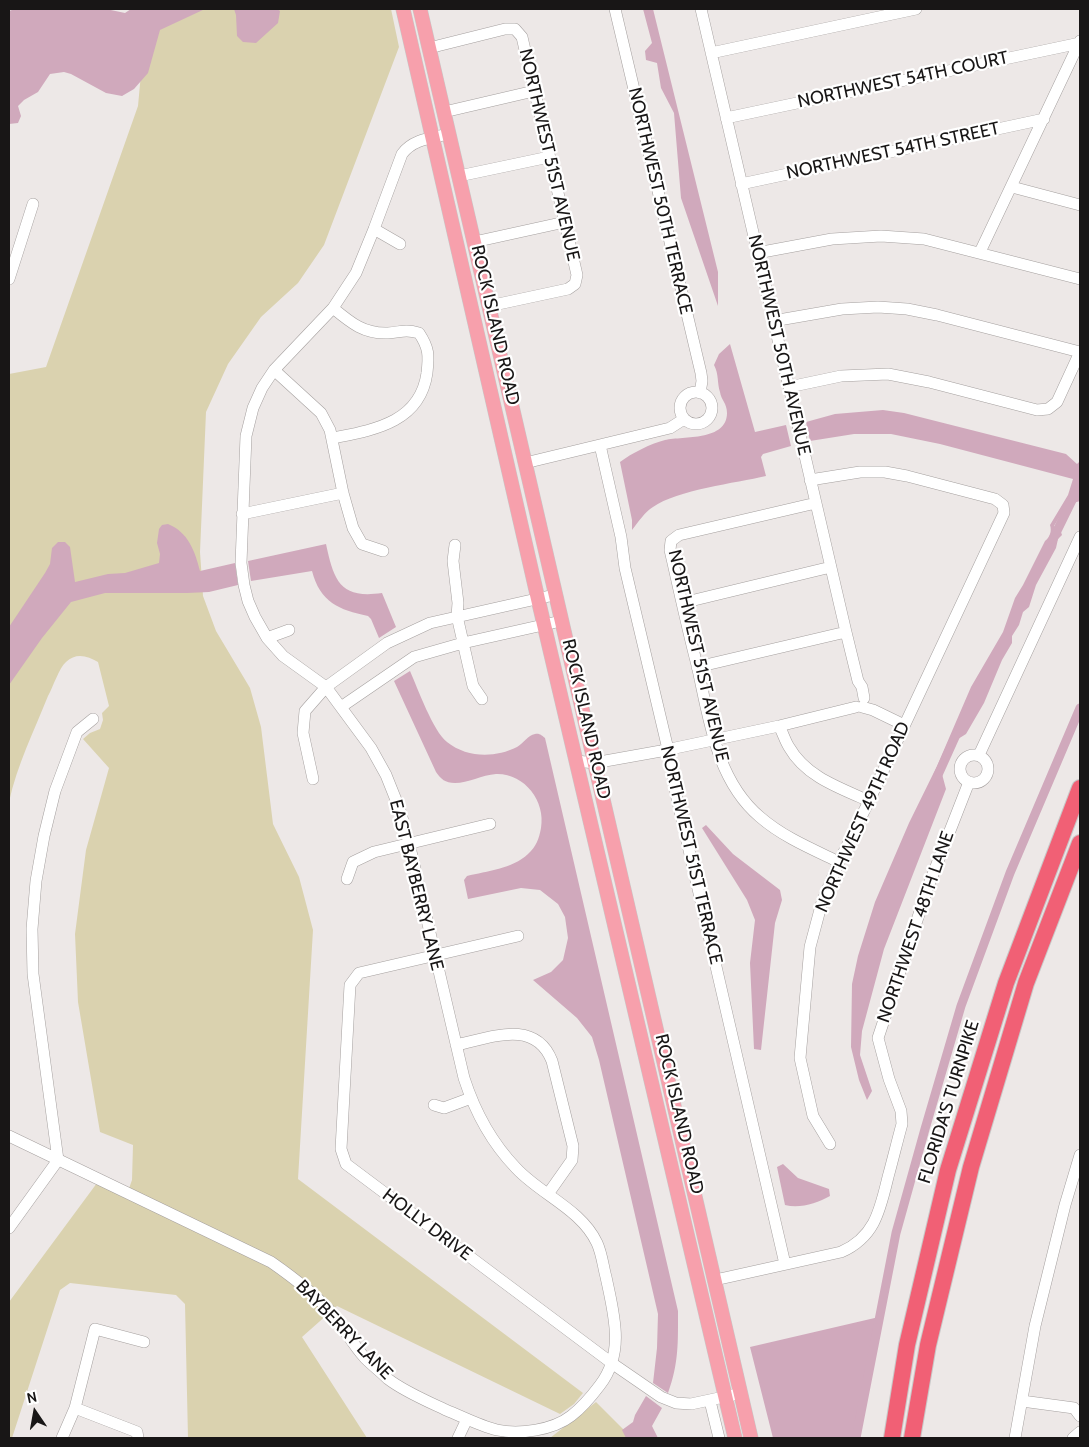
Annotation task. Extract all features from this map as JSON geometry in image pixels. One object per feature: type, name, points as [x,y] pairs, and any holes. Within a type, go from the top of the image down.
[{"type":"highway","name":"FLORIDA'S TURNPIKE","points":[[892,1438],[908,1345],[948,1170],[1006,983],[1080,788]]},
{"type":"highway","points":[[912,1438],[928,1345],[970,1167],[1026,983],[1080,844]]},
{"type":"main road","name":"ROCK ISLAND ROAD","points":[[403,9],[538,599],[727,1396],[735,1438]]},
{"type":"main road","name":"ROCK ISLAND ROAD","points":[[420,9],[554,595],[751,1438]]},
{"type":"street","name":"NORTHWEST 50TH TERRACE","points":[[615,9],[702,381],[700,393]]},
{"type":"street","name":"NORTHWEST 50TH AVENUE","points":[[701,9],[858,681],[856,688],[862,703]]},
{"type":"street","points":[[711,53],[916,9]]},
{"type":"street","name":"NORTHWEST 51ST AVENUE","points":[[429,48],[505,29],[515,29],[522,37],[577,275],[575,284],[568,289],[489,306]]},
{"type":"street","points":[[980,252],[1080,42]]},
{"type":"street","name":"NORTHWEST 54TH COURT","points":[[726,118],[1080,42]]},
{"type":"street","points":[[444,112],[534,91]]},
{"type":"street","name":"NORTHWEST 54TH STREET","points":[[741,184],[1044,119]]},
{"type":"street","name":"EAST BAYBERRY LANE","points":[[449,134],[416,142],[408,146],[402,154],[356,273],[334,308],[274,370],[262,388],[246,436],[241,563],[244,585],[254,617],[267,638],[283,656],[326,687],[371,748],[386,775],[400,810],[409,843],[434,956],[471,1098],[480,1120],[492,1139],[516,1169],[588,1226],[598,1245],[615,1318],[613,1364]]},
{"type":"street","points":[[459,176],[549,157]]},
{"type":"street","points":[[1012,187],[1079,202]]},
{"type":"street","points":[[9,279],[33,204]]},
{"type":"street","points":[[474,242],[565,222]]},
{"type":"street","points":[[374,229],[400,244]]},
{"type":"street","points":[[758,253],[832,238],[881,236],[924,239],[1080,279]]},
{"type":"street","points":[[333,438],[376,429],[398,418],[411,407],[420,394],[426,379],[429,357],[427,344],[419,333],[406,329],[391,333],[373,333],[352,324],[334,308]]},
{"type":"street","points":[[773,321],[842,308],[907,309],[1080,352],[1057,402],[1048,409],[1037,410],[929,382],[888,374],[841,376],[789,387]]},
{"type":"street","points":[[274,370],[321,413],[333,438],[343,493],[353,528],[362,544],[383,551]]},
{"type":"street","points":[[691,393],[700,393],[705,395],[711,404],[710,414],[704,422],[693,424],[684,419],[680,411],[681,402],[683,398],[691,393]]},
{"type":"street","points":[[525,463],[670,428],[676,426],[684,419]]},
{"type":"street","name":"NORTHWEST 51ST TERRACE","points":[[600,446],[621,537],[625,568],[676,794],[785,1264]]},
{"type":"street","name":"NORTHWEST 49TH ROAD","points":[[810,480],[860,472],[885,472],[995,499],[1003,505],[1004,513],[839,862],[822,902],[810,947],[800,1058],[813,1116],[830,1144]]},
{"type":"street","points":[[242,514],[343,493]]},
{"type":"street","name":"NORTHWEST 51ST AVENUE","points":[[816,503],[679,535],[671,541],[670,550],[714,740],[726,772],[742,798],[759,816],[786,836],[839,862]]},
{"type":"street","points":[[981,752],[1080,537]]},
{"type":"street","points":[[455,545],[453,561],[458,603],[457,616],[473,686],[482,699]]},
{"type":"street","points":[[682,602],[831,567]]},
{"type":"street","points":[[314,779],[303,733],[306,711],[326,687],[387,643],[430,623],[554,595]]},
{"type":"street","points":[[341,707],[414,657],[463,642],[561,621]]},
{"type":"street","points":[[267,638],[289,630]]},
{"type":"street","points":[[697,667],[846,632]]},
{"type":"street","points":[[577,761],[594,763],[714,740],[780,726],[862,703],[904,725]]},
{"type":"street","points":[[9,1228],[58,1160],[33,974],[32,930],[36,881],[44,836],[56,791],[78,732],[93,718]]},
{"type":"street","points":[[780,726],[789,748],[806,768],[821,779],[869,802]]},
{"type":"street","points":[[981,752],[989,769],[988,774],[978,783],[969,782],[965,780],[960,771],[962,761],[969,755],[981,752]]},
{"type":"street","name":"NORTHWEST 48TH LANE","points":[[715,1280],[846,1249],[864,1237],[878,1216],[902,1124],[901,1111],[889,1079],[878,1038],[928,887],[969,782]]},
{"type":"street","points":[[347,879],[353,862],[374,852],[490,824]]},
{"type":"street","name":"HOLLY DRIVE","points":[[518,936],[359,973],[350,985],[341,1149],[346,1164],[613,1364],[661,1397],[676,1403],[691,1404],[742,1393]]},
{"type":"street","points":[[456,1045],[508,1034],[524,1034],[539,1041],[548,1051],[552,1060],[572,1146],[572,1160],[548,1194]]},
{"type":"street","points":[[434,1105],[444,1108],[471,1098]]},
{"type":"street","name":"BAYBERRY LANE","points":[[9,1136],[271,1262],[308,1289],[333,1315],[365,1358],[390,1380],[428,1401],[467,1419],[498,1430],[523,1432],[546,1428],[569,1418],[587,1403],[607,1376],[613,1364]]},
{"type":"street","points":[[1015,1438],[1036,1326],[1065,1205],[1080,1155]]},
{"type":"street","points":[[62,1438],[75,1408],[95,1329],[144,1342]]},
{"type":"street","points":[[710,1401],[719,1438]]},
{"type":"street","points":[[1022,1401],[1074,1408],[1080,1416]]},
{"type":"street","points":[[75,1408],[137,1432],[138,1438]]},
{"type":"street","points":[[458,1438],[467,1419]]},
{"type":"street","points":[[1073,1438],[1080,1432]]},
{"type":"shaded area","points":[[15,9],[106,9],[125,13],[131,9],[205,9],[160,30],[148,73],[134,89],[122,96],[106,93],[71,74],[64,72],[50,74],[38,92],[18,106],[21,116],[18,123],[9,124],[9,11]]},
{"type":"shaded area","points":[[173,9],[391,9],[399,47],[324,245],[298,283],[261,317],[228,364],[206,412],[200,552],[203,596],[216,631],[250,688],[261,727],[273,824],[299,877],[313,930],[298,1179],[583,1393],[574,1404],[560,1414],[337,1306],[302,1337],[367,1438],[188,1438],[185,1304],[176,1295],[70,1283],[60,1290],[12,1438],[9,1438],[9,1302],[97,1183],[126,1197],[132,1180],[133,1145],[100,1132],[78,1002],[75,934],[86,850],[109,768],[83,739],[90,733],[100,729],[103,720],[102,713],[109,706],[98,662],[90,658],[78,656],[66,662],[61,669],[26,748],[9,802],[9,374],[46,367],[138,106],[145,30]]},
{"type":"shaded area","points":[[234,9],[277,9],[280,11],[278,23],[256,43],[243,42],[237,36]]},
{"type":"shaded area","points":[[643,9],[653,9],[718,272],[718,306],[681,198],[674,113],[661,88],[657,63],[646,60],[645,51],[652,43]]},
{"type":"shaded area","points":[[730,344],[755,432],[786,425],[791,446],[763,454],[761,457],[766,476],[707,488],[664,501],[647,512],[632,530],[632,520],[620,462],[641,449],[659,442],[703,436],[720,428],[725,422],[727,410],[718,385],[717,372],[714,365],[719,354]]},
{"type":"shaded area","points":[[883,410],[904,413],[1066,454],[1077,464],[1080,461],[1080,501],[1067,505],[1054,526],[1062,535],[1058,539],[1056,548],[1036,585],[1029,607],[1023,612],[1019,625],[1012,636],[1012,643],[1002,660],[984,703],[966,734],[958,739],[955,747],[949,745],[940,765],[944,768],[942,774],[946,789],[884,949],[862,1031],[860,1055],[872,1091],[867,1100],[859,1080],[851,1047],[852,984],[858,956],[875,902],[971,687],[1003,632],[1015,598],[1049,536],[1050,525],[1068,495],[1073,479],[940,444],[891,434],[854,434],[810,441],[806,422],[835,414]]},
{"type":"shaded area","points":[[168,524],[175,527],[186,537],[196,556],[200,571],[235,563],[238,585],[209,592],[105,593],[71,602],[42,638],[9,685],[9,627],[50,564],[52,548],[58,542],[65,542],[70,547],[75,582],[108,574],[125,573],[159,563],[160,554],[157,543],[159,529],[162,525]]},
{"type":"shaded area","points":[[326,544],[332,568],[341,585],[357,593],[382,593],[396,627],[379,638],[368,616],[348,611],[332,603],[326,597],[320,590],[312,571],[251,581],[248,561]]},
{"type":"shaded area","points":[[410,671],[436,729],[447,742],[463,751],[481,755],[500,753],[517,747],[532,735],[538,734],[545,738],[678,1311],[676,1362],[668,1393],[653,1383],[658,1314],[592,1037],[577,1018],[533,980],[551,972],[563,960],[568,938],[565,917],[558,904],[540,890],[521,888],[468,899],[464,880],[467,876],[515,863],[533,849],[541,828],[540,808],[531,790],[516,778],[496,774],[465,782],[452,783],[440,777],[394,681]]},
{"type":"shaded area","points":[[706,825],[733,854],[780,890],[782,900],[775,923],[761,1050],[754,1049],[750,963],[755,920],[747,900],[702,828]]},
{"type":"shaded area","points":[[783,1164],[798,1178],[829,1189],[830,1196],[808,1205],[785,1205],[777,1167]]},
{"type":"shaded area","points":[[879,1317],[856,1438],[773,1438],[750,1347]]},
{"type":"shaded area","points":[[646,1396],[662,1408],[652,1426],[658,1438],[626,1438],[622,1430],[633,1422]]},
{"type":"shaded area","points":[[596,1402],[632,1438],[550,1438]]},
{"type":"waterway","points":[[1053,539],[1080,484]]},
{"type":"waterway","points":[[856,1438],[896,1233],[961,1006],[1010,873],[1080,708]]},
{"type":"waterway","points":[[938,775],[956,735]]}]
